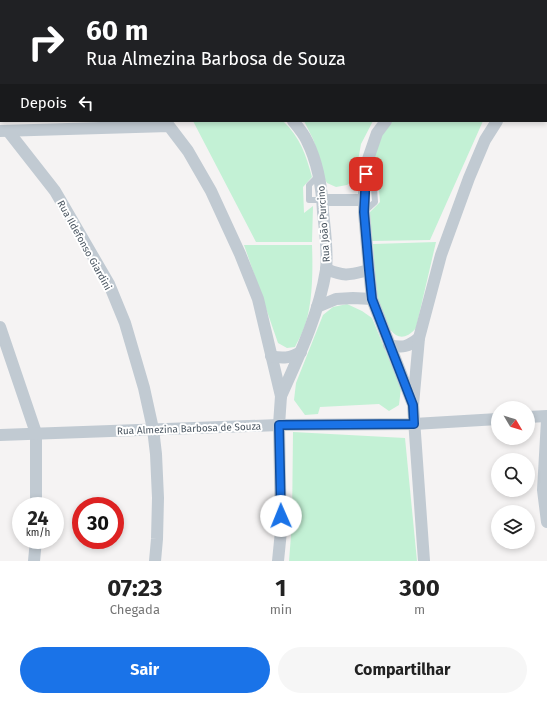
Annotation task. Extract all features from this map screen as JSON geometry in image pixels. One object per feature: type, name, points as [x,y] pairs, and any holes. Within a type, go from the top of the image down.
[{"type":"street","name":"Rua João Purcino","points":[[281,396],[301,352],[317,307],[326,269],[326,246],[319,175],[307,141],[294,122]]},
{"type":"street","points":[[385,122],[377,133],[367,162],[364,187],[369,270],[372,299],[413,405]]},
{"type":"street","points":[[424,561],[413,405],[419,338],[441,255],[469,178],[485,140],[496,122]]},
{"type":"street","points":[[4,131],[169,126],[188,151],[211,191],[240,254],[258,299],[281,396],[279,425],[281,531],[278,561]]},
{"type":"street","name":"Rua Ildefonso Giardini","points":[[4,131],[55,191],[109,284],[125,324],[144,388],[153,429],[158,498],[158,539],[155,561]]},
{"type":"street","points":[[322,200],[364,206]]},
{"type":"street","points":[[326,269],[340,275],[349,275],[369,270]]},
{"type":"street","points":[[317,307],[336,299],[372,299]]},
{"type":"street","points":[[0,327],[36,433],[36,497]]},
{"type":"street","points":[[389,345],[400,347],[411,345],[419,338]]},
{"type":"street","points":[[271,356],[281,358],[291,357],[301,352]]},
{"type":"street","points":[[535,417],[547,416]]},
{"type":"street","name":"Rua Almezina Barbosa de Souza","points":[[0,435],[279,425],[414,424],[491,419]]},
{"type":"street","points":[[547,420],[543,490],[547,522]]},
{"type":"street","points":[[34,561],[35,549]]},
{"type":"green space","points":[[194,122],[284,122],[294,133],[302,147],[312,177],[303,187],[304,213],[313,206],[312,242],[256,242]]},
{"type":"green space","points":[[304,122],[372,122],[361,144],[355,178],[347,185],[336,187],[327,183],[323,176],[320,160],[313,139]]},
{"type":"green space","points":[[390,122],[483,122],[430,240],[372,241],[370,212],[380,202],[378,177],[369,183],[376,145]]},
{"type":"green space","points":[[436,242],[416,328],[407,335],[399,336],[392,332],[382,314],[374,279],[373,244]]},
{"type":"green space","points":[[244,245],[312,245],[310,302],[306,324],[295,347],[287,348],[278,343]]},
{"type":"green space","points":[[347,304],[362,311],[372,318],[401,388],[399,405],[389,411],[379,404],[320,407],[318,414],[305,415],[294,400],[296,383],[323,315],[333,307]]},
{"type":"green space","points":[[293,432],[405,438],[417,561],[289,561],[292,523]]},
{"type":"route","points":[[281,516],[279,425],[414,424],[413,405],[372,299],[364,212],[364,187],[366,174]]}]
